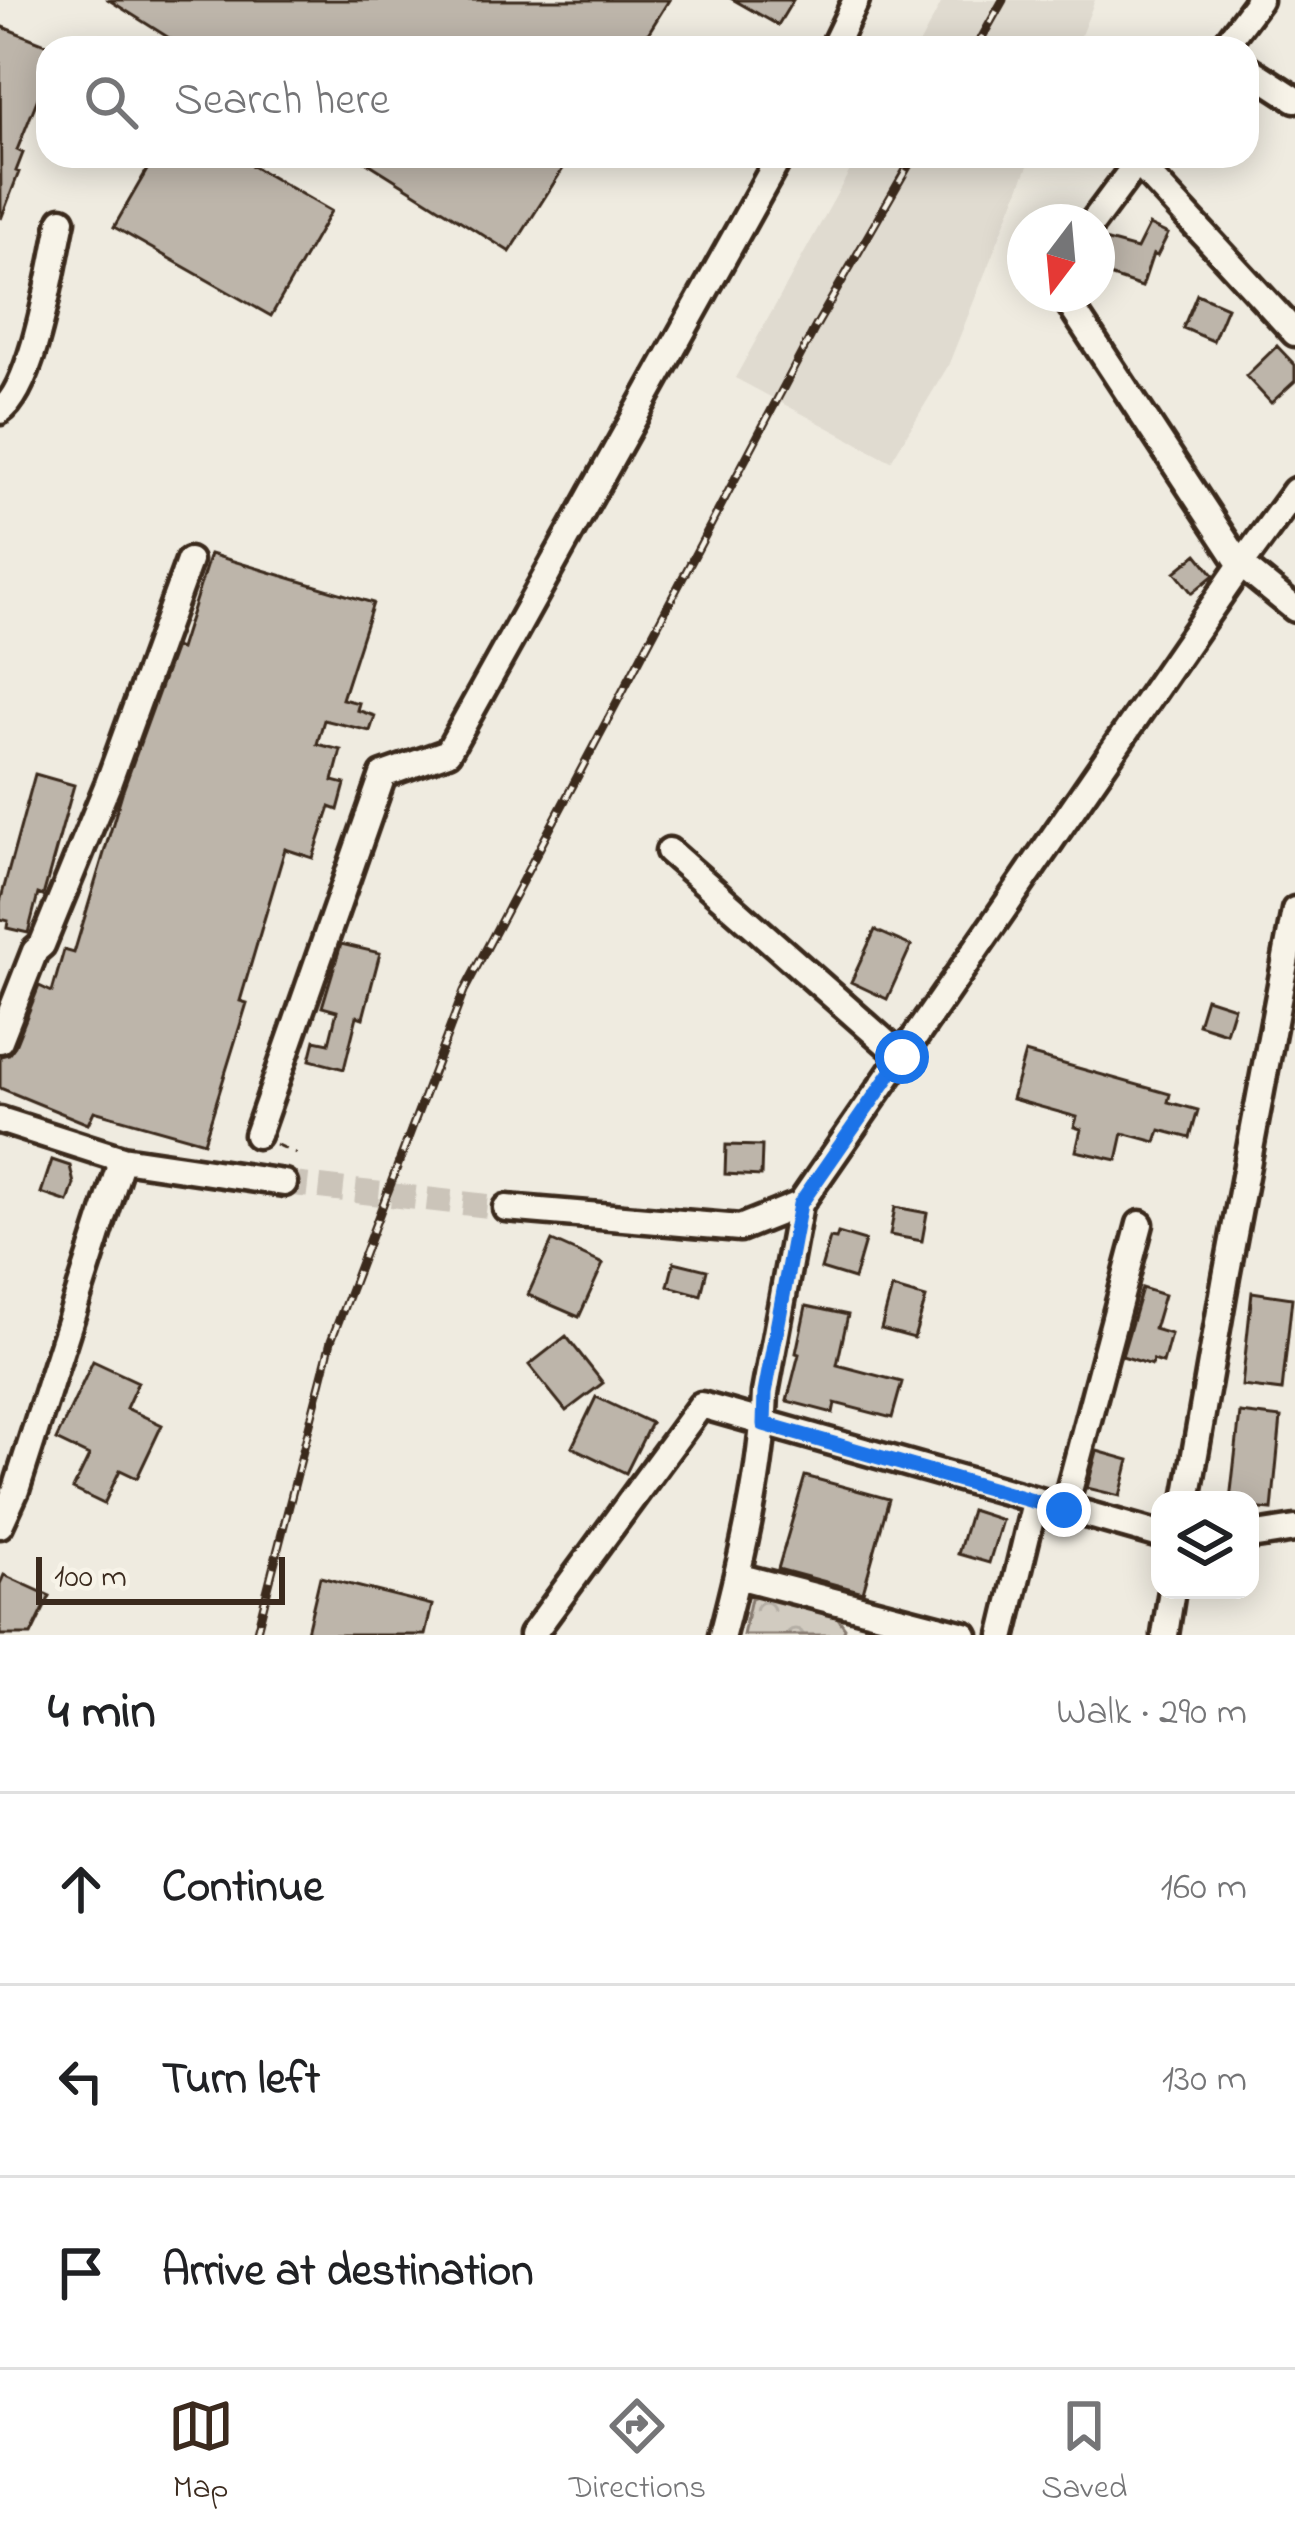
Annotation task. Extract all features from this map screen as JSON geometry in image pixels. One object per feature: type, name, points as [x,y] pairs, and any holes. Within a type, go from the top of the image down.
[{"type":"street","points":[[838,36],[856,0]]},
{"type":"street","points":[[1232,36],[1259,0]]},
{"type":"street","points":[[1259,76],[1295,99]]},
{"type":"street","points":[[257,1136],[383,775],[448,752],[773,168]]},
{"type":"street","points":[[1106,204],[1133,168]]},
{"type":"street","points":[[1148,168],[1295,334]]},
{"type":"street","points":[[0,411],[29,364],[62,220]]},
{"type":"street","points":[[1075,312],[1241,566],[1295,609]]},
{"type":"street","points":[[722,1635],[737,1576],[800,1204],[1295,491]]},
{"type":"street","points":[[0,1040],[108,784],[189,562]]},
{"type":"street","points":[[669,851],[902,1057]]},
{"type":"street","points":[[1189,1491],[1295,910]]},
{"type":"street","points":[[0,1120],[122,1159],[284,1183]]},
{"type":"street","points":[[0,1525],[16,1490],[122,1159]]},
{"type":"street","points":[[506,1208],[740,1228],[800,1204]]},
{"type":"street","points":[[1064,1510],[1140,1224]]},
{"type":"street","points":[[532,1635],[701,1405],[1151,1533]]},
{"type":"street","points":[[1003,1635],[1035,1502]]},
{"type":"street","points":[[1259,1535],[1295,1529]]},
{"type":"street","points":[[737,1576],[965,1635]]},
{"type":"street","points":[[1165,1635],[1171,1599]]},
{"type":"street","points":[[853,1635],[860,1607]]},
{"type":"path","points":[[257,1136],[296,1154]]},
{"type":"shaded area","points":[[943,0],[1095,0],[1081,36],[924,36]]},
{"type":"shaded area","points":[[851,168],[1027,168],[1013,204],[1007,204],[1007,219],[948,366],[891,461],[735,378]]},
{"type":"green space","points":[[766,1592],[835,1614],[845,1628],[843,1635],[743,1635],[751,1598]]},
{"type":"building","points":[[109,0],[669,0],[646,36],[166,36]]},
{"type":"building","points":[[734,0],[793,0],[778,25]]},
{"type":"building","points":[[0,26],[36,40],[36,103],[17,150],[23,153],[19,172],[1,219]]},
{"type":"building","points":[[148,168],[256,168],[331,211],[271,316],[114,227]]},
{"type":"building","points":[[376,168],[563,168],[510,252]]},
{"type":"building","points":[[1149,225],[1168,234],[1157,256],[1153,254],[1142,287],[1115,278],[1115,243],[1137,249]]},
{"type":"building","points":[[1197,294],[1227,307],[1213,341],[1183,328]]},
{"type":"building","points":[[1277,346],[1295,365],[1295,381],[1271,403],[1246,376]]},
{"type":"building","points":[[210,554],[373,603],[342,699],[359,703],[357,710],[375,716],[370,731],[324,720],[317,744],[341,750],[333,781],[345,784],[338,810],[330,807],[313,858],[285,849],[240,1001],[247,1003],[204,1142],[94,1111],[88,1124],[0,1088],[0,1056],[15,1046],[39,986],[52,992],[64,950],[74,953],[122,793],[175,647],[180,649]]},
{"type":"building","points":[[1197,554],[1214,575],[1192,593],[1175,572]]},
{"type":"building","points":[[35,774],[74,785],[28,933],[7,928],[8,921],[0,919],[0,902]]},
{"type":"building","points":[[875,930],[911,946],[887,999],[851,982]]},
{"type":"building","points":[[341,944],[380,953],[344,1069],[310,1060],[315,1040],[329,1043],[337,1011],[322,1007]]},
{"type":"building","points":[[1206,998],[1234,1007],[1226,1033],[1198,1024]]},
{"type":"building","points":[[1025,1053],[1170,1094],[1168,1102],[1198,1110],[1190,1138],[1160,1130],[1156,1142],[1123,1133],[1117,1160],[1076,1151],[1081,1129],[1074,1127],[1077,1117],[1012,1099]]},
{"type":"building","points":[[726,1145],[762,1146],[761,1176],[725,1174]]},
{"type":"building","points":[[52,1160],[70,1166],[74,1184],[68,1202],[41,1193]]},
{"type":"building","points":[[895,1207],[927,1213],[922,1241],[890,1235]]},
{"type":"building","points":[[838,1233],[865,1241],[854,1279],[821,1269],[830,1238],[836,1239]]},
{"type":"building","points":[[552,1241],[603,1264],[579,1317],[528,1295]]},
{"type":"building","points":[[674,1262],[707,1270],[701,1295],[668,1286]]},
{"type":"building","points":[[892,1288],[926,1298],[914,1338],[881,1329]]},
{"type":"building","points":[[1142,1288],[1164,1295],[1154,1329],[1171,1334],[1163,1363],[1153,1360],[1152,1365],[1122,1356]]},
{"type":"building","points":[[1252,1292],[1292,1298],[1282,1391],[1242,1386]]},
{"type":"building","points":[[806,1306],[848,1315],[837,1365],[902,1382],[892,1418],[835,1403],[833,1413],[787,1401]]},
{"type":"building","points":[[566,1336],[603,1383],[566,1411],[529,1365]]},
{"type":"building","points":[[93,1361],[138,1382],[126,1408],[162,1425],[137,1478],[120,1470],[104,1504],[73,1489],[89,1456],[56,1440]]},
{"type":"building","points":[[596,1397],[651,1423],[626,1473],[572,1447]]},
{"type":"building","points":[[1240,1413],[1281,1418],[1272,1510],[1259,1509],[1259,1491],[1231,1491]]},
{"type":"building","points":[[1097,1451],[1129,1460],[1120,1496],[1087,1488]]},
{"type":"building","points":[[805,1476],[889,1499],[863,1592],[778,1569]]},
{"type":"building","points":[[971,1510],[1002,1520],[989,1563],[958,1554]]},
{"type":"building","points":[[4,1575],[50,1596],[31,1635],[0,1635]]},
{"type":"building","points":[[320,1577],[432,1605],[425,1635],[307,1632]]},
{"type":"tunnel","points":[[284,1183],[506,1208]]},
{"type":"railway","points":[[983,36],[1003,0]]},
{"type":"railway","points":[[256,1635],[331,1341],[464,991],[816,326],[907,168]]},
{"type":"route","points":[[902,1057],[800,1204],[765,1393],[764,1424],[1064,1510]]}]
